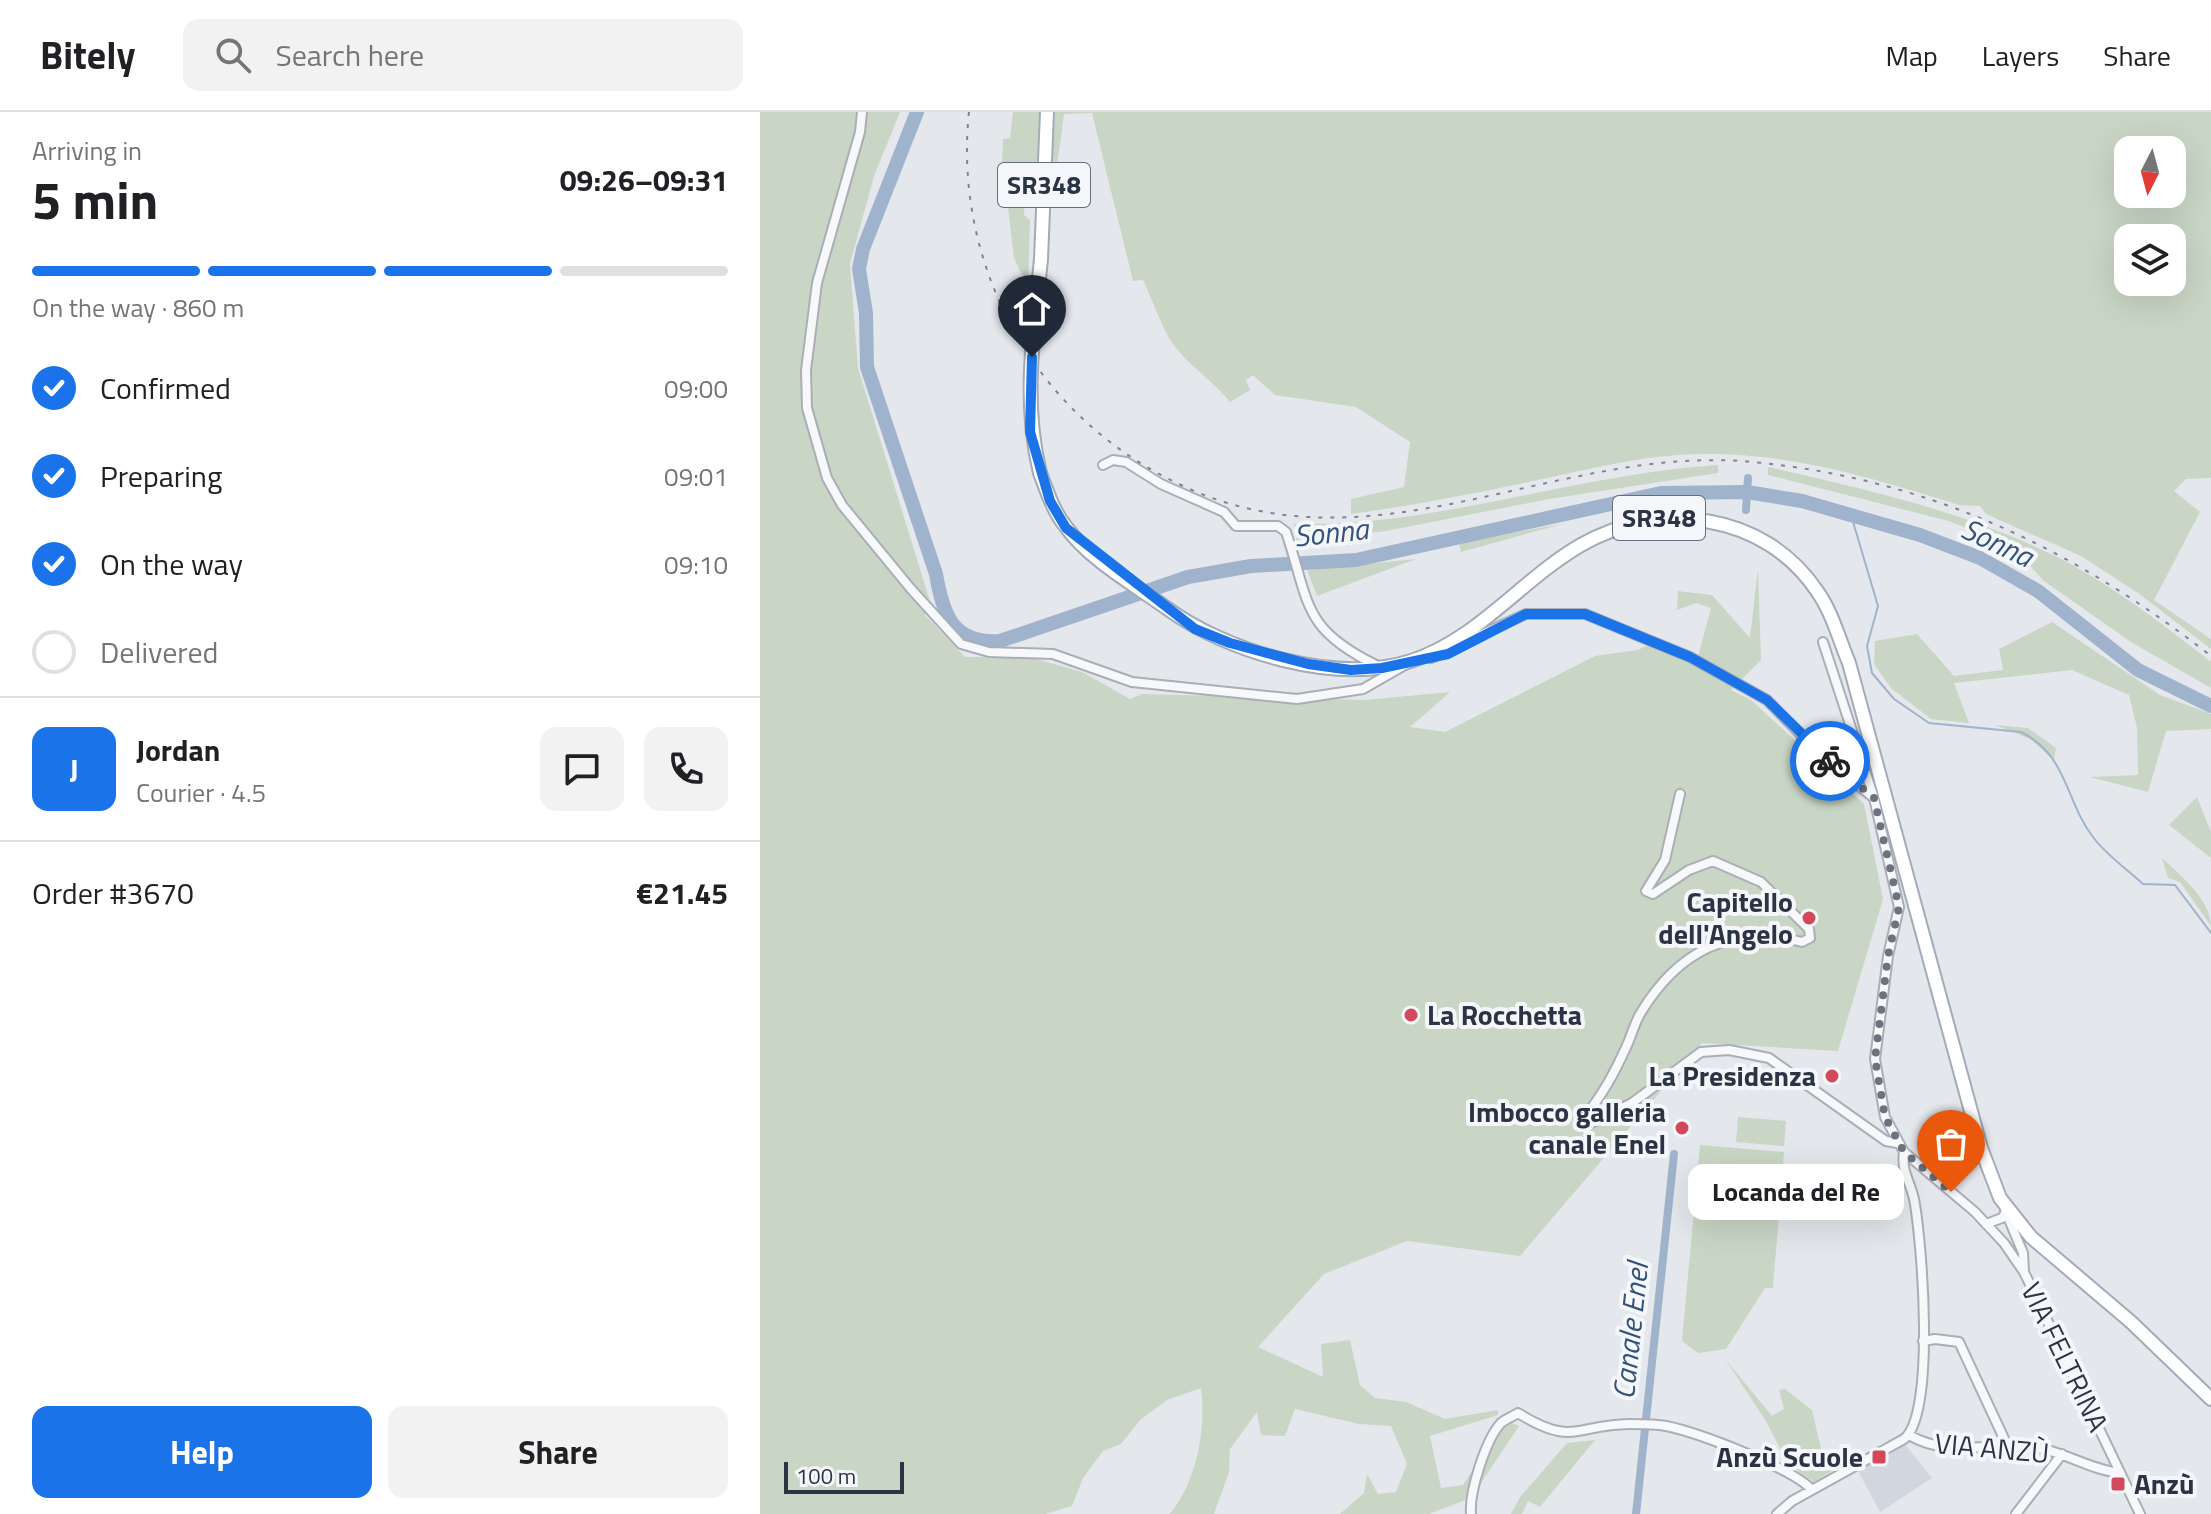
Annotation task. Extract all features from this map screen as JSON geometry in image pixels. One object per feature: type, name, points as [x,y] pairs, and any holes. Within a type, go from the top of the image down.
[{"type":"main road","name":"SR348","points":[[1047,112],[1041,259],[1028,386],[1030,432],[1050,501],[1066,528],[1094,553],[1195,629],[1230,643],[1308,664],[1351,670],[1382,668],[1412,661]]},
{"type":"main road","name":"VIA FELTRINA","points":[[1412,661],[1470,630],[1579,546],[1615,528],[1661,517],[1725,523],[1762,539],[1789,559],[1817,591],[1849,663],[1981,1148],[2000,1198],[2031,1237],[2131,1322],[2211,1399]]},
{"type":"street","points":[[862,112],[858,143],[817,283],[806,370],[807,408],[827,478],[842,505],[961,644],[989,652],[1053,654],[1132,682],[1297,699],[1363,689],[1404,669],[1412,661],[1448,654],[1526,614],[1585,614],[1690,657],[1767,700],[1820,754],[1874,798]]},
{"type":"street","points":[[1103,465],[1113,460],[1126,462],[1161,484],[1224,512],[1236,526],[1278,526],[1286,532],[1296,573],[1314,616],[1330,636],[1382,668]]},
{"type":"street","points":[[1823,642],[1874,798],[1899,907],[1888,956],[1875,1059],[1885,1117],[1904,1152],[1986,1224],[2024,1272]]},
{"type":"street","points":[[1680,794],[1665,860],[1646,891],[1649,895],[1689,870],[1713,861],[1761,882],[1809,929],[1810,938],[1802,942],[1742,936],[1715,944],[1685,962],[1639,1015],[1601,1098],[1580,1122],[1583,1127],[1632,1103],[1701,1052],[1729,1050],[1769,1058],[1886,1141],[1897,1143]]},
{"type":"street","points":[[1777,1514],[1812,1490],[1909,1435],[1916,1424],[1924,1390],[1923,1341],[1918,1233],[1914,1197],[1902,1169],[1904,1152]]},
{"type":"street","name":"VIA FELTRINA","points":[[2000,1198],[2023,1253],[2024,1272],[2140,1514]]},
{"type":"street","points":[[1986,1224],[2002,1218],[2006,1212]]},
{"type":"street","points":[[1923,1341],[1959,1342],[2007,1445]]},
{"type":"street","points":[[1471,1514],[1470,1499],[1483,1460],[1501,1423],[1518,1413],[1544,1429],[1573,1434],[1630,1424],[1667,1426],[1779,1467],[1804,1481],[1812,1490]]},
{"type":"street","name":"VIA ANZÙ","points":[[1909,1435],[1951,1450],[2007,1445],[2062,1454],[2120,1473]]},
{"type":"street","points":[[2016,1514],[2062,1454]]},
{"type":"shaded area","points":[[1903,1442],[1932,1478],[1880,1512],[1857,1469]]},
{"type":"green space","points":[[760,112],[900,112],[874,176],[850,264],[858,368],[932,608],[925,615],[965,657],[1029,657],[1082,672],[1130,699],[1142,694],[1365,700],[1450,692],[1410,727],[1445,732],[1595,656],[1638,650],[1650,644],[1698,657],[1711,608],[1696,603],[1677,610],[1678,591],[1712,595],[1750,638],[1758,569],[1761,660],[1731,690],[1751,700],[1864,804],[1883,899],[1838,1051],[1702,1043],[1520,1256],[1407,1241],[1324,1274],[1258,1347],[1323,1377],[1321,1344],[1350,1340],[1360,1385],[1375,1398],[1406,1402],[1445,1419],[1498,1410],[1498,1415],[1430,1436],[1441,1488],[1463,1485],[1505,1420],[1519,1426],[1471,1498],[1429,1514],[1340,1514],[1364,1493],[1367,1474],[1378,1494],[1396,1492],[1407,1464],[1391,1426],[1359,1424],[1295,1409],[1285,1436],[1261,1435],[1257,1412],[1230,1449],[1229,1472],[1214,1514],[1170,1514],[1187,1486],[1198,1454],[1202,1421],[1201,1388],[1167,1400],[1140,1420],[1121,1444],[1103,1451],[1083,1478],[1072,1506],[1045,1514],[760,1514]]},
{"type":"green space","points":[[1013,112],[2211,112],[2211,478],[2186,479],[2174,491],[2200,512],[2154,600],[2211,639],[2211,649],[2138,593],[2081,556],[1986,514],[1980,506],[1959,505],[1867,478],[1774,458],[1689,454],[1647,458],[1351,514],[1351,499],[1404,487],[1410,442],[1356,407],[1275,395],[1253,375],[1246,380],[1250,390],[1230,402],[1182,355],[1165,331],[1143,280],[1133,281],[1092,113],[1064,114],[1056,174],[1025,188],[1024,215],[1030,220],[1028,287],[1014,258],[1008,207],[1001,197],[1003,139],[1010,138]]},
{"type":"green space","points":[[1718,465],[1718,473],[1549,499],[1386,531],[1297,541],[1294,524],[1348,523],[1401,517],[1612,478]]},
{"type":"green space","points":[[1768,467],[1882,494],[1957,516],[2065,561],[2122,596],[2211,662],[2211,688],[2131,642],[2044,581],[2012,546],[1949,521],[1768,475]]},
{"type":"green space","points":[[1562,524],[1461,552],[1459,542]]},
{"type":"green space","points":[[1416,559],[1317,596],[1307,570]]},
{"type":"green space","points":[[2052,622],[2160,695],[2211,714],[2211,729],[2166,731],[2148,792],[2090,777],[2138,775],[2137,728],[2129,695],[2072,670],[1954,683],[1969,723],[1931,719],[1891,688],[1874,664],[1875,641],[1917,634],[1954,676],[2003,670],[1999,649]]},
{"type":"green space","points":[[1995,725],[2028,728],[2056,748],[2054,760],[2030,739]]},
{"type":"green space","points":[[2197,797],[2211,832],[2211,858],[2169,825]]},
{"type":"green space","points":[[2162,858],[2200,898],[2210,916],[2211,926],[2180,882],[2168,878]]},
{"type":"green space","points":[[1738,1117],[1786,1121],[1784,1146],[1736,1142]]},
{"type":"green space","points":[[1700,1145],[1784,1152],[1773,1288],[1765,1288],[1726,1349],[1698,1353],[1682,1341]]},
{"type":"green space","points":[[1825,1166],[1845,1193],[1831,1203],[1811,1176]]},
{"type":"green space","points":[[1725,1359],[1772,1416],[1784,1409],[1779,1390],[1785,1389],[1812,1410],[1822,1453],[1862,1453],[1814,1482],[1788,1464],[1766,1421]]},
{"type":"green space","points":[[1595,1440],[1540,1507],[1528,1501],[1522,1514],[1511,1514],[1520,1497],[1567,1443]]},
{"type":"waterway","name":"Sonna","points":[[917,112],[863,249],[859,269],[866,313],[867,367],[936,574],[942,602],[953,624],[971,638],[1000,641],[1188,577],[1251,566],[1356,560],[1661,493],[1747,492],[1802,501],[1920,535],[1980,558],[2038,591],[2138,670],[2211,706]]},
{"type":"waterway","name":"Canale Enel","points":[[1746,510],[1748,478]]},
{"type":"waterway","points":[[1851,515],[1878,606],[1867,646],[1872,673],[1894,699],[1929,723],[2021,732],[2036,742],[2057,766],[2084,823],[2098,844],[2143,884],[2175,885],[2211,933]]},
{"type":"waterway","name":"Canale Enel","points":[[1636,1514],[1674,1154]]},
{"type":"railway","points":[[969,112],[968,182],[973,216],[992,283],[1023,346],[1057,392],[1088,424],[1123,452],[1181,485],[1253,510],[1324,518],[1395,513],[1608,471],[1680,461],[1753,462],[1818,471],[1879,484],[1939,502],[1996,525],[2106,583],[2211,656]]},
{"type":"way so far","points":[[1830,761],[1874,798],[1899,907],[1888,956],[1875,1059],[1885,1117],[1904,1152],[1951,1192]]},
{"type":"place","name":"Capitello dell'Angelo","points":[[1809,918]]},
{"type":"place","name":"La Rocchetta","points":[[1411,1015]]},
{"type":"place","name":"La Presidenza","points":[[1832,1076]]},
{"type":"place","name":"Imbocco galleria canale Enel","points":[[1682,1128]]},
{"type":"place","name":"Locanda del Re","points":[[1951,1192]]},
{"type":"place","name":"Anzù Scuole","points":[[1879,1457]]},
{"type":"place","name":"Anzù","points":[[2118,1484]]},
{"type":"route","points":[[1032,357],[1028,386],[1030,432],[1050,501],[1066,528],[1094,553],[1195,629],[1230,643],[1308,664],[1351,670],[1382,668],[1448,654],[1526,614],[1585,614],[1690,657],[1749,689],[1790,720],[1811,745],[1830,761]]}]
